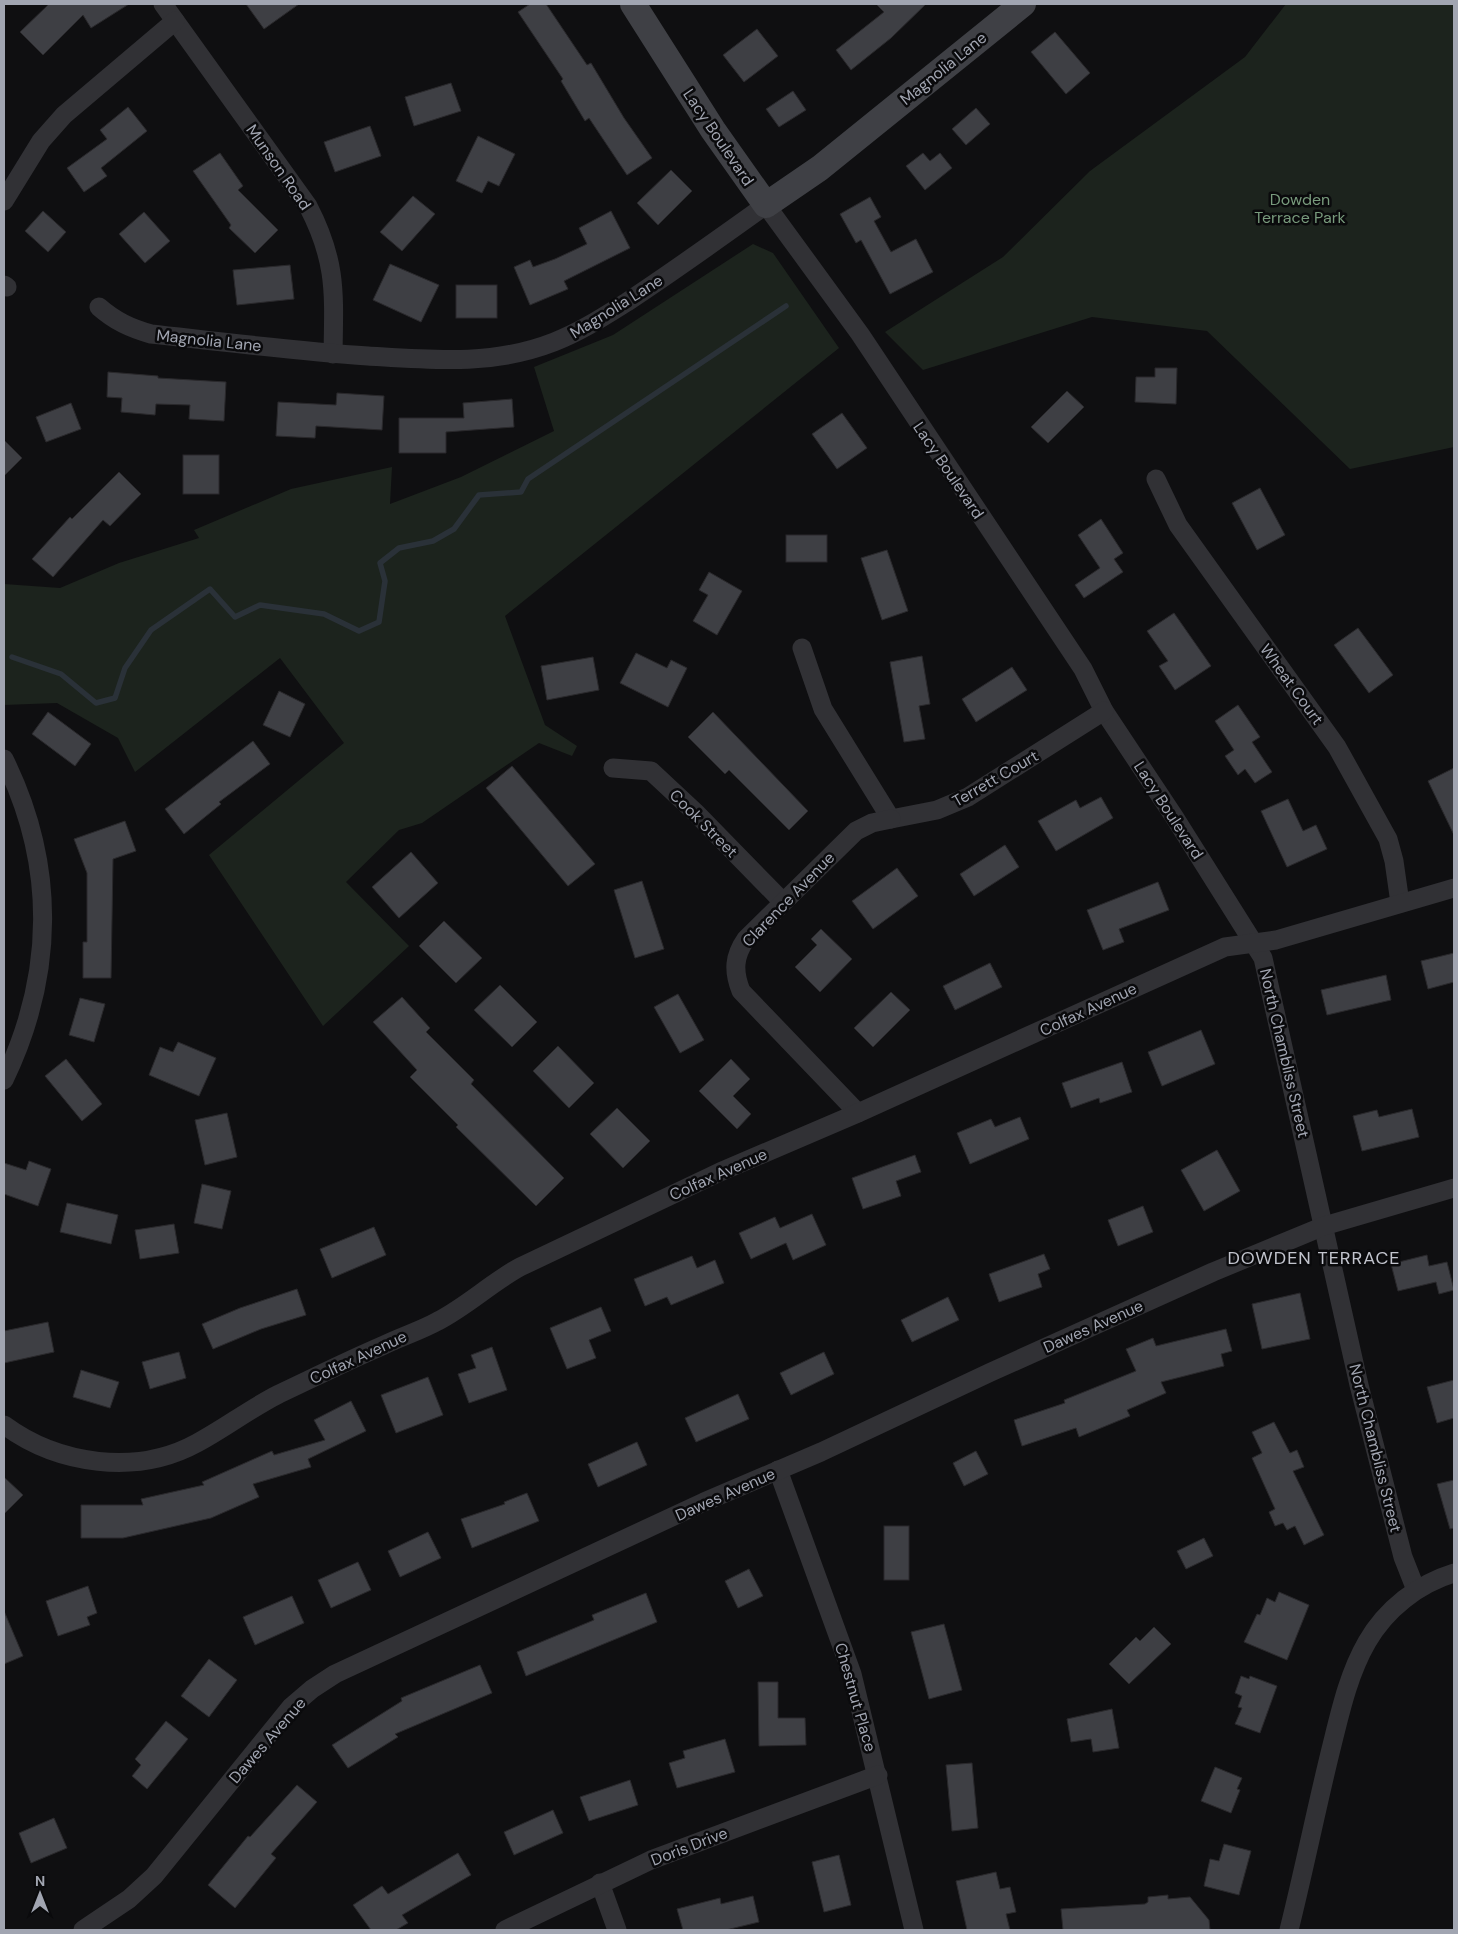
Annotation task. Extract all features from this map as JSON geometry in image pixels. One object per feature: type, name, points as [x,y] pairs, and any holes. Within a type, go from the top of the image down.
[{"type":"street","name":"Munson Road","points":[[163,4],[308,206],[321,230],[329,256],[334,283],[333,354]]},
{"type":"street","name":"Lacy Boulevard","points":[[633,4],[713,130],[860,334],[1083,669],[1104,711],[1176,818],[1253,944]]},
{"type":"street","name":"Magnolia Lane","points":[[100,308],[129,328],[150,334],[333,354],[452,362],[489,359],[555,342],[585,328],[646,290],[820,168],[1023,4]]},
{"type":"street","points":[[4,201],[42,141],[64,115],[175,21]]},
{"type":"street","name":"Wheat Court","points":[[1156,479],[1178,525],[1337,747],[1388,839],[1394,861],[1400,903]]},
{"type":"street","points":[[802,648],[823,709],[891,820]]},
{"type":"street","name":"Terrett Court","points":[[891,820],[937,810],[968,797],[1104,711]]},
{"type":"street","points":[[4,759],[27,812],[37,852],[43,897],[43,937],[38,981],[28,1022],[4,1080]]},
{"type":"street","name":"Cook Street","points":[[613,768],[651,771],[783,902]]},
{"type":"street","name":"Clarence Avenue","points":[[858,1114],[741,991],[736,978],[735,963],[739,950],[746,938],[856,831],[872,823],[891,820]]},
{"type":"street","name":"Colfax Avenue","points":[[4,1425],[42,1447],[80,1459],[109,1462],[132,1461],[170,1454],[196,1443],[276,1396],[439,1321],[497,1280],[520,1267],[720,1172],[858,1114],[1225,947],[1276,940],[1454,888]]},
{"type":"street","name":"North Chambliss Street","points":[[1253,944],[1263,958],[1270,985],[1359,1385],[1404,1557],[1416,1590]]},
{"type":"street","name":"Dawes Avenue","points":[[83,1930],[129,1899],[154,1876],[291,1706],[327,1678],[695,1506],[1213,1272],[1324,1226],[1454,1188]]},
{"type":"street","name":"Chestnut Place","points":[[778,1470],[852,1674],[914,1930]]},
{"type":"street","points":[[1289,1930],[1331,1752],[1353,1672],[1375,1630],[1403,1599],[1416,1590],[1454,1573]]},
{"type":"street","name":"Doris Drive","points":[[505,1930],[651,1860],[878,1775]]},
{"type":"street","points":[[600,1883],[617,1930]]},
{"type":"green space","name":"Dowden Terrace Park","points":[[1286,4],[1454,4],[1454,447],[1350,469],[1207,331],[1092,317],[923,370],[885,332],[1003,257],[1090,171],[1245,57]]},
{"type":"green space","points":[[753,244],[773,253],[839,348],[505,616],[545,725],[577,746],[572,756],[539,743],[422,823],[399,830],[346,882],[409,946],[323,1026],[209,855],[344,743],[280,658],[135,772],[118,738],[57,703],[4,705],[4,584],[60,588],[119,563],[199,538],[194,530],[291,489],[392,467],[390,504],[461,477],[554,431],[534,367],[613,335]]},
{"type":"building","points":[[49,4],[129,4],[91,28],[83,15],[43,55],[20,32]]},
{"type":"building","points":[[246,4],[299,4],[264,29]]},
{"type":"building","points":[[530,4],[546,4],[587,65],[591,63],[624,118],[652,158],[627,175],[589,118],[585,121],[561,81],[563,79],[518,12]]},
{"type":"building","points":[[876,4],[926,4],[891,38],[851,70],[836,50],[884,12]]},
{"type":"building","points":[[757,29],[778,56],[744,82],[723,55]]},
{"type":"building","points":[[1055,32],[1090,73],[1066,94],[1031,52]]},
{"type":"building","points":[[451,83],[461,111],[414,126],[405,97]]},
{"type":"building","points":[[793,91],[806,110],[779,127],[766,109]]},
{"type":"building","points":[[128,107],[147,131],[101,168],[107,176],[84,192],[67,168],[107,139],[100,130]]},
{"type":"building","points":[[976,108],[990,124],[966,145],[952,129]]},
{"type":"building","points":[[370,126],[381,156],[335,172],[324,142]]},
{"type":"building","points":[[478,136],[515,154],[499,186],[488,181],[482,193],[456,181]]},
{"type":"building","points":[[220,153],[243,186],[238,190],[278,230],[255,253],[229,228],[231,225],[193,171]]},
{"type":"building","points":[[923,153],[930,161],[940,153],[952,168],[925,190],[906,166]]},
{"type":"building","points":[[671,170],[692,191],[658,225],[637,203]]},
{"type":"building","points":[[413,196],[435,214],[402,251],[380,232]]},
{"type":"building","points":[[870,197],[881,217],[874,221],[891,252],[916,239],[933,272],[890,294],[861,240],[856,243],[840,214]]},
{"type":"building","points":[[43,211],[66,232],[48,252],[25,231]]},
{"type":"building","points":[[611,211],[630,248],[564,281],[568,289],[530,305],[514,267],[530,260],[533,267],[587,244],[579,228]]},
{"type":"building","points":[[144,212],[170,241],[145,263],[119,234]]},
{"type":"building","points":[[390,264],[439,285],[421,322],[373,300]]},
{"type":"building","points":[[290,265],[294,299],[237,305],[233,270]]},
{"type":"building","points":[[456,285],[497,285],[497,318],[456,318]]},
{"type":"building","points":[[1155,368],[1177,368],[1176,404],[1135,402],[1136,377],[1155,377]]},
{"type":"building","points":[[108,372],[158,376],[158,378],[226,382],[224,421],[189,419],[190,405],[156,404],[155,415],[121,412],[122,398],[107,397]]},
{"type":"building","points":[[1067,391],[1084,407],[1048,443],[1031,427]]},
{"type":"building","points":[[337,393],[384,396],[382,430],[316,426],[315,438],[276,436],[278,402],[336,405]]},
{"type":"building","points":[[512,399],[514,427],[446,432],[446,453],[399,453],[399,418],[464,418],[463,403]]},
{"type":"building","points":[[71,403],[81,429],[46,442],[36,417]]},
{"type":"building","points":[[842,413],[867,448],[837,469],[812,434]]},
{"type":"building","points":[[4,440],[22,458],[4,476]]},
{"type":"building","points":[[183,455],[219,455],[219,494],[183,494]]},
{"type":"building","points":[[119,472],[141,494],[110,526],[103,520],[53,577],[32,559],[70,517],[72,519]]},
{"type":"building","points":[[1260,488],[1285,535],[1257,550],[1232,503]]},
{"type":"building","points":[[1101,519],[1123,553],[1114,559],[1123,572],[1084,598],[1075,585],[1100,568],[1078,535]]},
{"type":"building","points":[[786,535],[827,535],[827,562],[786,562]]},
{"type":"building","points":[[887,550],[908,611],[882,620],[861,558]]},
{"type":"building","points":[[709,572],[742,591],[717,635],[693,621],[708,595],[699,590]]},
{"type":"building","points":[[1174,613],[1211,666],[1175,690],[1159,666],[1168,661],[1147,631]]},
{"type":"building","points":[[1358,628],[1393,675],[1369,693],[1334,645]]},
{"type":"building","points":[[636,653],[667,668],[671,660],[687,668],[668,707],[620,683]]},
{"type":"building","points":[[922,656],[930,704],[919,706],[925,739],[904,742],[890,662]]},
{"type":"building","points":[[593,657],[599,690],[547,700],[541,666]]},
{"type":"building","points":[[1012,667],[1027,690],[976,722],[962,699]]},
{"type":"building","points":[[279,691],[305,704],[290,737],[263,725]]},
{"type":"building","points":[[1238,705],[1260,737],[1252,742],[1272,772],[1255,783],[1245,769],[1238,775],[1225,756],[1234,750],[1215,721]]},
{"type":"building","points":[[48,712],[91,744],[75,766],[32,734]]},
{"type":"building","points":[[713,712],[808,811],[789,830],[729,770],[725,774],[688,737]]},
{"type":"building","points":[[253,741],[270,764],[219,802],[221,804],[184,834],[165,809]]},
{"type":"building","points":[[512,766],[595,864],[568,886],[486,788]]},
{"type":"building","points":[[1454,768],[1454,835],[1428,781]]},
{"type":"building","points":[[1101,797],[1113,818],[1056,851],[1038,821],[1076,800],[1080,808]]},
{"type":"building","points":[[1288,799],[1303,831],[1316,825],[1327,849],[1287,867],[1261,811]]},
{"type":"building","points":[[125,821],[136,851],[113,859],[111,978],[83,978],[83,942],[87,942],[87,873],[74,839]]},
{"type":"building","points":[[1005,845],[1019,867],[974,896],[960,874]]},
{"type":"building","points":[[411,852],[438,883],[399,918],[372,887]]},
{"type":"building","points":[[897,868],[918,896],[873,929],[852,901]]},
{"type":"building","points":[[642,881],[664,949],[635,958],[614,890]]},
{"type":"building","points":[[1158,882],[1169,910],[1119,929],[1124,942],[1103,950],[1087,910]]},
{"type":"building","points":[[444,921],[482,958],[456,983],[419,946]]},
{"type":"building","points":[[821,929],[852,959],[820,992],[795,967],[817,945],[811,939]]},
{"type":"building","points":[[1454,953],[1454,982],[1428,989],[1421,961]]},
{"type":"building","points":[[990,963],[1002,987],[955,1010],[943,986]]},
{"type":"building","points":[[1386,975],[1391,1000],[1327,1015],[1321,990]]},
{"type":"building","points":[[500,985],[537,1022],[512,1047],[474,1010]]},
{"type":"building","points":[[891,992],[910,1010],[873,1047],[854,1028]]},
{"type":"building","points":[[678,994],[704,1040],[680,1053],[654,1007]]},
{"type":"building","points":[[402,997],[430,1028],[426,1032],[474,1080],[471,1084],[564,1178],[536,1206],[456,1127],[458,1125],[410,1077],[417,1070],[373,1022]]},
{"type":"building","points":[[80,998],[105,1004],[94,1042],[69,1035]]},
{"type":"building","points":[[1201,1030],[1215,1064],[1162,1086],[1148,1052]]},
{"type":"building","points":[[178,1042],[216,1058],[199,1096],[149,1075],[160,1047],[173,1052]]},
{"type":"building","points":[[558,1046],[594,1083],[569,1108],[533,1071]]},
{"type":"building","points":[[66,1059],[102,1104],[82,1121],[45,1076]]},
{"type":"building","points":[[731,1059],[750,1079],[733,1096],[751,1114],[737,1129],[699,1091]]},
{"type":"building","points":[[1122,1062],[1132,1092],[1100,1103],[1099,1098],[1071,1108],[1062,1083]]},
{"type":"building","points":[[617,1108],[650,1141],[623,1168],[590,1134]]},
{"type":"building","points":[[1412,1109],[1419,1137],[1362,1151],[1353,1116],[1377,1110],[1379,1117]]},
{"type":"building","points":[[227,1113],[237,1157],[205,1165],[195,1120]]},
{"type":"building","points":[[1020,1117],[1029,1139],[970,1164],[957,1133],[991,1119],[995,1127]]},
{"type":"building","points":[[1217,1150],[1240,1191],[1204,1211],[1181,1170]]},
{"type":"building","points":[[915,1155],[921,1172],[896,1181],[901,1196],[863,1209],[852,1178]]},
{"type":"building","points":[[29,1161],[51,1169],[38,1206],[4,1194],[4,1163],[26,1170]]},
{"type":"building","points":[[202,1184],[231,1191],[222,1229],[194,1223]]},
{"type":"building","points":[[67,1203],[118,1215],[111,1244],[60,1232]]},
{"type":"building","points":[[1143,1206],[1153,1232],[1118,1246],[1108,1220]]},
{"type":"building","points":[[812,1214],[826,1245],[793,1260],[786,1243],[751,1259],[739,1233],[775,1217],[780,1228]]},
{"type":"building","points":[[174,1224],[179,1253],[140,1259],[135,1230]]},
{"type":"building","points":[[374,1227],[386,1255],[332,1278],[320,1249]]},
{"type":"building","points":[[1044,1254],[1050,1269],[1038,1274],[1042,1287],[999,1302],[989,1274]]},
{"type":"building","points":[[1427,1255],[1429,1266],[1447,1262],[1454,1290],[1439,1294],[1436,1282],[1398,1291],[1391,1264]]},
{"type":"building","points":[[692,1256],[697,1268],[715,1260],[724,1283],[671,1305],[667,1297],[645,1306],[634,1279]]},
{"type":"building","points":[[297,1289],[306,1315],[261,1329],[213,1349],[202,1324],[240,1308]]},
{"type":"building","points":[[1300,1293],[1310,1339],[1262,1349],[1252,1304]]},
{"type":"building","points":[[948,1297],[959,1320],[912,1342],[901,1320]]},
{"type":"building","points":[[601,1307],[611,1331],[589,1340],[596,1358],[567,1369],[550,1328]]},
{"type":"building","points":[[48,1322],[54,1352],[4,1363],[4,1331]]},
{"type":"building","points":[[1226,1329],[1232,1351],[1221,1354],[1224,1366],[1161,1382],[1166,1393],[1127,1410],[1130,1416],[1079,1437],[1076,1428],[1022,1446],[1014,1420],[1065,1403],[1064,1400],[1136,1371],[1126,1349],[1153,1338],[1156,1346]]},
{"type":"building","points":[[492,1347],[507,1390],[469,1403],[458,1374],[476,1368],[471,1355]]},
{"type":"building","points":[[179,1352],[186,1378],[150,1389],[142,1362]]},
{"type":"building","points":[[824,1352],[834,1374],[791,1395],[780,1373]]},
{"type":"building","points":[[81,1370],[119,1382],[110,1408],[73,1397]]},
{"type":"building","points":[[428,1377],[443,1415],[396,1433],[381,1395]]},
{"type":"building","points":[[1454,1380],[1454,1418],[1437,1423],[1427,1387]]},
{"type":"building","points":[[738,1394],[749,1419],[696,1442],[685,1418]]},
{"type":"building","points":[[351,1401],[366,1431],[308,1459],[311,1467],[253,1484],[259,1497],[211,1518],[123,1538],[81,1538],[81,1505],[143,1505],[141,1499],[204,1485],[202,1482],[272,1451],[274,1455],[325,1440],[314,1420]]},
{"type":"building","points":[[1274,1422],[1290,1453],[1297,1450],[1304,1467],[1293,1471],[1324,1535],[1304,1545],[1295,1526],[1287,1530],[1283,1523],[1275,1526],[1269,1512],[1275,1509],[1252,1458],[1262,1453],[1252,1432]]},
{"type":"building","points":[[637,1442],[647,1465],[598,1487],[588,1464]]},
{"type":"building","points":[[976,1451],[988,1474],[964,1486],[953,1463]]},
{"type":"building","points":[[4,1477],[23,1495],[4,1514]]},
{"type":"building","points":[[1454,1480],[1454,1528],[1450,1529],[1437,1484]]},
{"type":"building","points":[[527,1493],[539,1521],[472,1548],[461,1519],[505,1504],[504,1502]]},
{"type":"building","points":[[884,1526],[909,1526],[909,1580],[884,1580]]},
{"type":"building","points":[[428,1532],[441,1558],[400,1577],[388,1551]]},
{"type":"building","points":[[1204,1538],[1213,1556],[1186,1569],[1177,1551]]},
{"type":"building","points":[[358,1562],[371,1590],[331,1608],[318,1580]]},
{"type":"building","points":[[749,1569],[763,1596],[738,1608],[725,1581]]},
{"type":"building","points":[[88,1586],[97,1613],[87,1617],[90,1625],[58,1636],[46,1601]]},
{"type":"building","points":[[1279,1592],[1309,1605],[1287,1660],[1244,1642],[1257,1614],[1260,1615],[1267,1598],[1275,1602]]},
{"type":"building","points":[[646,1593],[657,1622],[526,1676],[517,1652],[594,1620],[592,1615]]},
{"type":"building","points":[[292,1596],[304,1623],[255,1645],[243,1617]]},
{"type":"building","points":[[4,1611],[23,1656],[4,1664]]},
{"type":"building","points":[[944,1624],[962,1690],[929,1699],[911,1632]]},
{"type":"building","points":[[1154,1627],[1171,1644],[1129,1684],[1109,1664],[1136,1637],[1140,1641]]},
{"type":"building","points":[[209,1659],[237,1680],[209,1717],[181,1696]]},
{"type":"building","points":[[480,1665],[492,1693],[395,1734],[398,1737],[348,1768],[332,1745],[402,1701],[401,1698]]},
{"type":"building","points":[[1241,1676],[1249,1679],[1250,1676],[1277,1686],[1260,1733],[1235,1724],[1242,1708],[1238,1707],[1242,1696],[1235,1693]]},
{"type":"building","points":[[758,1682],[778,1682],[778,1718],[805,1718],[806,1745],[759,1746]]},
{"type":"building","points":[[1112,1709],[1119,1748],[1093,1752],[1091,1739],[1071,1742],[1067,1719]]},
{"type":"building","points":[[166,1721],[188,1739],[147,1789],[132,1776],[141,1765],[135,1759]]},
{"type":"building","points":[[725,1739],[735,1772],[677,1788],[669,1763],[685,1758],[683,1751]]},
{"type":"building","points":[[972,1763],[978,1828],[952,1831],[946,1765]]},
{"type":"building","points":[[1215,1767],[1242,1778],[1237,1789],[1240,1790],[1231,1813],[1201,1801]]},
{"type":"building","points":[[630,1780],[638,1805],[589,1821],[580,1797]]},
{"type":"building","points":[[297,1785],[317,1802],[271,1854],[276,1858],[235,1908],[208,1885],[248,1836],[250,1837]]},
{"type":"building","points":[[553,1810],[563,1833],[514,1855],[504,1832]]},
{"type":"building","points":[[54,1818],[67,1848],[31,1863],[19,1833]]},
{"type":"building","points":[[1224,1844],[1251,1851],[1239,1895],[1204,1886],[1210,1859],[1219,1861]]},
{"type":"building","points":[[458,1853],[471,1875],[402,1915],[408,1923],[396,1930],[371,1930],[353,1905],[382,1886],[388,1894]]},
{"type":"building","points":[[839,1855],[851,1905],[824,1912],[812,1862]]},
{"type":"building","points":[[996,1872],[1000,1889],[1010,1887],[1016,1912],[1006,1914],[1010,1930],[967,1930],[956,1881]]},
{"type":"building","points":[[1168,1895],[1168,1899],[1190,1897],[1209,1920],[1210,1930],[1063,1930],[1061,1909],[1145,1904],[1148,1902],[1148,1897]]},
{"type":"building","points":[[753,1896],[759,1922],[726,1930],[683,1930],[677,1909],[720,1898],[721,1904]]},
{"type":"waterway","points":[[12,657],[61,674],[96,703],[115,698],[125,668],[151,630],[210,589],[235,617],[260,605],[324,614],[359,631],[379,622],[385,581],[380,563],[399,548],[433,541],[454,529],[479,495],[521,492],[528,479],[786,306]]},
{"type":"district","name":"DOWDEN TERRACE","points":[[1314,1258]]}]
